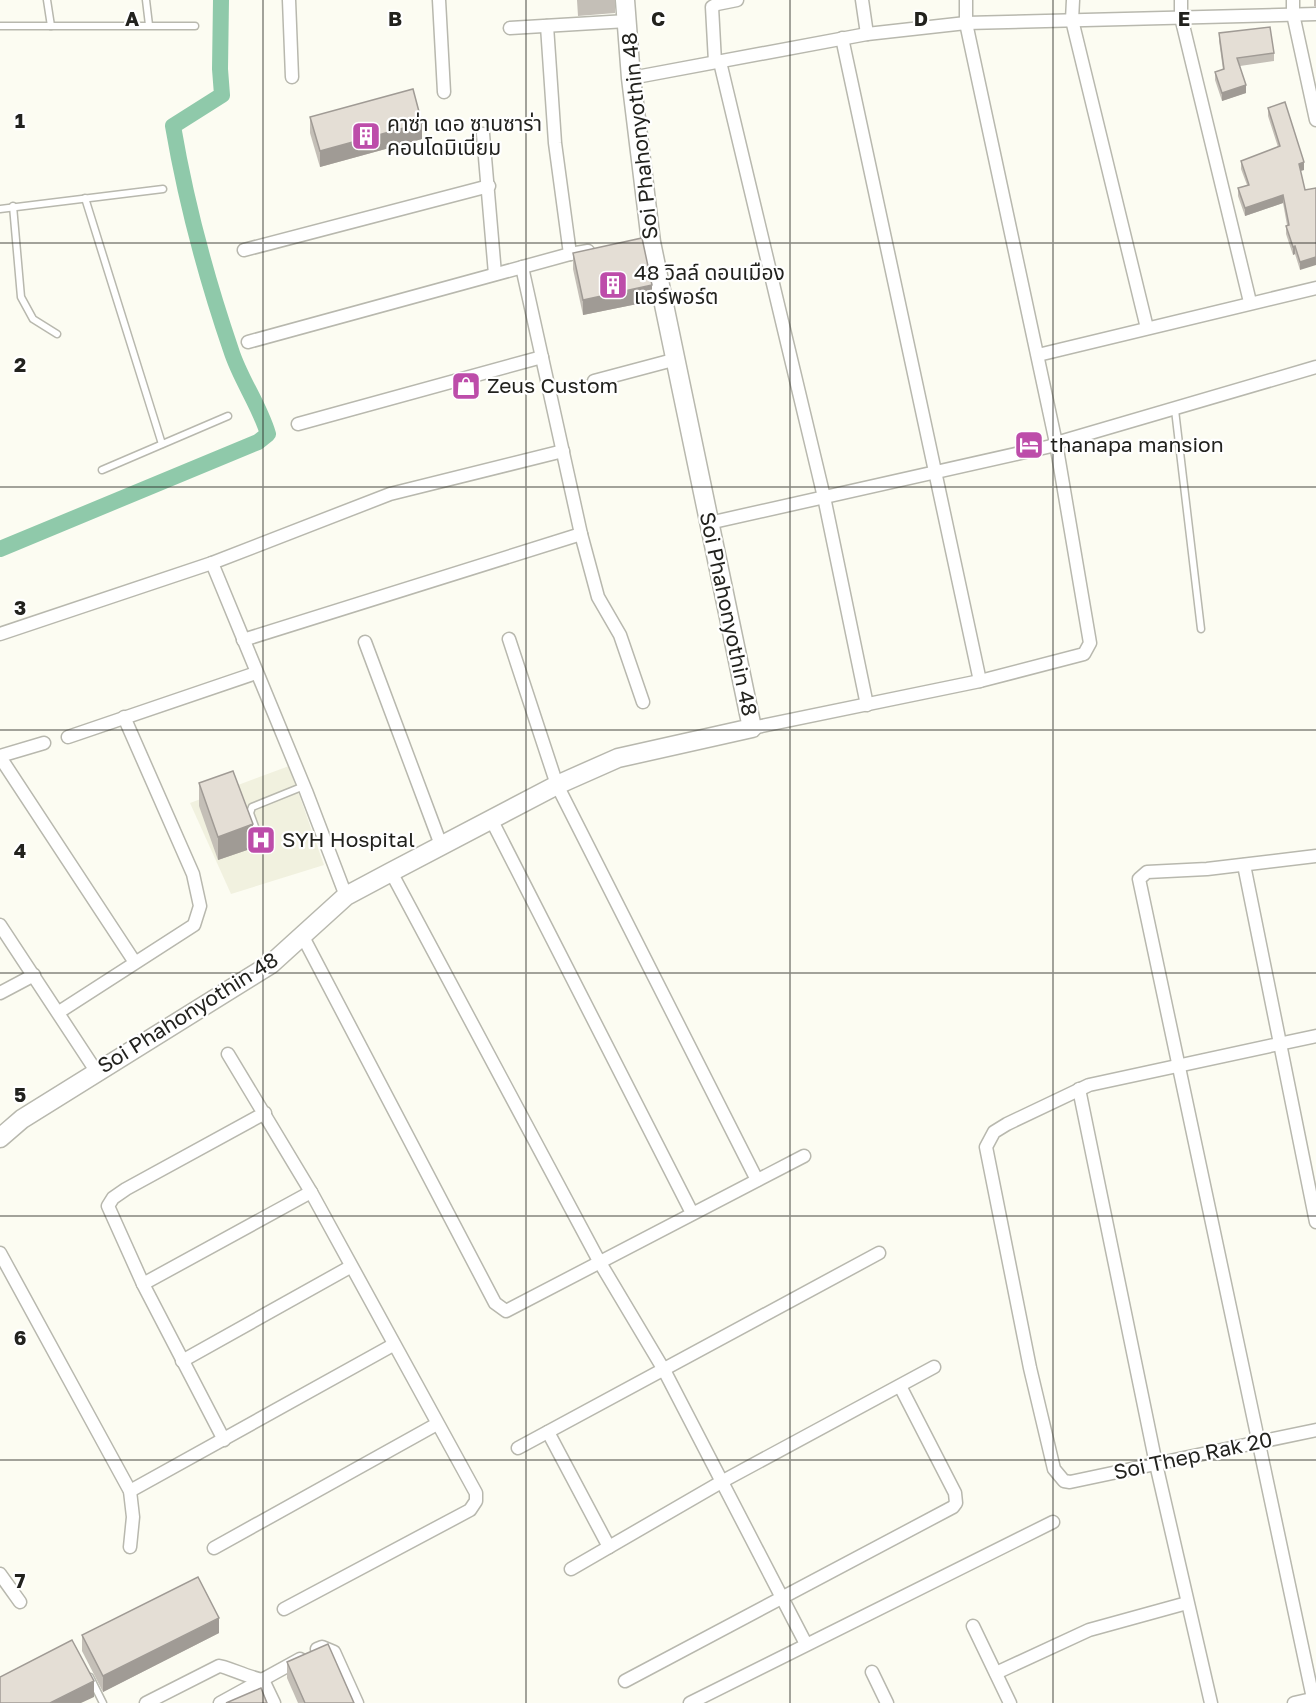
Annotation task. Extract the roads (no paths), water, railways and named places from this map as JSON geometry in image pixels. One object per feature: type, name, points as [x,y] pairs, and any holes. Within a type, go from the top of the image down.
[{"type":"street","points":[[289,0],[292,77]]},
{"type":"street","points":[[439,0],[444,92]]},
{"type":"street","name":"Soi Phahonyothin 48","points":[[0,1138],[22,1119],[96,1071],[271,964],[346,896],[557,785],[618,758],[752,728],[674,360],[645,243],[625,0]]},
{"type":"street","points":[[738,0],[712,7],[717,62],[824,497],[867,705]]},
{"type":"street","points":[[862,0],[867,34]]},
{"type":"street","points":[[752,728],[980,681],[1084,654],[1089,649],[1090,643],[1056,444],[966,23],[966,0]]},
{"type":"street","points":[[1073,0],[1072,20],[1147,328]]},
{"type":"street","points":[[1181,0],[1181,17],[1250,302]]},
{"type":"street","points":[[1293,0],[1293,14],[1316,120]]},
{"type":"street","points":[[631,78],[867,34],[966,23],[1316,14]]},
{"type":"street","points":[[510,28],[627,21]]},
{"type":"street","points":[[547,26],[555,143],[570,254]]},
{"type":"street","points":[[842,39],[937,472],[980,681]]},
{"type":"street","points":[[483,134],[495,274]]},
{"type":"street","points":[[244,250],[489,186]]},
{"type":"street","points":[[248,342],[570,254],[605,249]]},
{"type":"street","points":[[522,267],[581,534],[598,597],[620,635],[643,702]]},
{"type":"street","points":[[1038,355],[1250,302],[1316,288]]},
{"type":"street","points":[[298,424],[542,357]]},
{"type":"street","points":[[594,381],[674,360]]},
{"type":"street","points":[[709,523],[1056,444],[1316,367]]},
{"type":"street","points":[[0,634],[212,563],[390,494],[563,452]]},
{"type":"street","points":[[243,640],[581,534]]},
{"type":"street","points":[[212,563],[304,786],[346,896]]},
{"type":"street","points":[[509,639],[557,785],[757,1180]]},
{"type":"street","points":[[365,642],[441,845]]},
{"type":"street","points":[[68,737],[256,673]]},
{"type":"street","points":[[59,1012],[134,961],[194,926],[200,906],[193,874],[124,717]]},
{"type":"street","points":[[44,743],[0,756],[134,961]]},
{"type":"street","points":[[492,821],[692,1213]]},
{"type":"street","points":[[1294,1703],[1315,1700],[1257,1443],[1138,879],[1147,872],[1244,865],[1316,856]]},
{"type":"street","points":[[1244,865],[1316,1222]]},
{"type":"street","points":[[391,872],[599,1261],[664,1370],[806,1644]]},
{"type":"street","points":[[0,925],[96,1071]]},
{"type":"street","points":[[302,935],[495,1303],[506,1311],[804,1156]]},
{"type":"street","points":[[0,993],[34,975]]},
{"type":"street","points":[[1211,1703],[1156,1464],[1079,1089],[1111,1079],[1316,1036]]},
{"type":"street","points":[[228,1054],[311,1192],[350,1267],[476,1493],[476,1501],[470,1510],[284,1609]]},
{"type":"street","name":"Soi Thep Rak 20","points":[[1079,1089],[994,1132],[986,1147],[1030,1368],[1054,1469],[1064,1481],[1070,1482],[1316,1430]]},
{"type":"street","points":[[224,1440],[143,1284],[108,1206],[113,1198],[265,1113]]},
{"type":"street","points":[[143,1284],[311,1192]]},
{"type":"street","points":[[0,1252],[130,1491],[133,1517],[130,1547]]},
{"type":"street","points":[[518,1448],[879,1253]]},
{"type":"street","points":[[182,1360],[350,1267]]},
{"type":"street","points":[[130,1491],[393,1345]]},
{"type":"street","points":[[571,1569],[723,1481],[934,1367]]},
{"type":"street","points":[[625,1681],[948,1510],[956,1503],[955,1493],[900,1386]]},
{"type":"street","points":[[214,1548],[437,1424]]},
{"type":"street","points":[[548,1432],[609,1547]]},
{"type":"street","points":[[690,1703],[1053,1522]]},
{"type":"street","points":[[0,1574],[20,1602]]},
{"type":"street","points":[[996,1673],[1089,1630],[1187,1603]]},
{"type":"street","points":[[973,1626],[1010,1703]]},
{"type":"street","points":[[220,1703],[317,1649],[329,1649],[334,1653],[357,1703]]},
{"type":"street","points":[[146,1703],[219,1666],[225,1666],[241,1676],[263,1680]]},
{"type":"street","points":[[872,1672],[887,1703]]},
{"type":"street","points":[[263,1680],[274,1703]]},
{"type":"lane","points":[[47,0],[51,26]]},
{"type":"lane","points":[[146,0],[149,26]]},
{"type":"lane","points":[[0,26],[195,26]]},
{"type":"lane","points":[[0,208],[163,189]]},
{"type":"lane","points":[[85,198],[162,444]]},
{"type":"lane","points":[[13,206],[21,297],[33,319],[57,334]]},
{"type":"lane","points":[[1175,410],[1201,629]]},
{"type":"lane","points":[[102,470],[228,416]]},
{"type":"lane","points":[[261,843],[250,813],[252,807],[304,786]]},
{"type":"lane","points":[[84,1665],[103,1703]]},
{"type":"waterway","points":[[0,549],[258,442],[268,434],[235,361],[213,295],[190,211],[173,126],[222,95],[221,0]]},
{"type":"place","name":"คาซ่า เดอ ซานซาร่า คอนโดมิเนี่ยม","points":[[366,136]]},
{"type":"place","name":"48 วิลล์ ดอนเมือง แอร์พอร์ต","points":[[613,285]]},
{"type":"place","name":"Zeus Custom","points":[[466,386]]},
{"type":"place","name":"thanapa mansion","points":[[1029,445]]},
{"type":"place","name":"SYH Hospital","points":[[261,840]]}]
